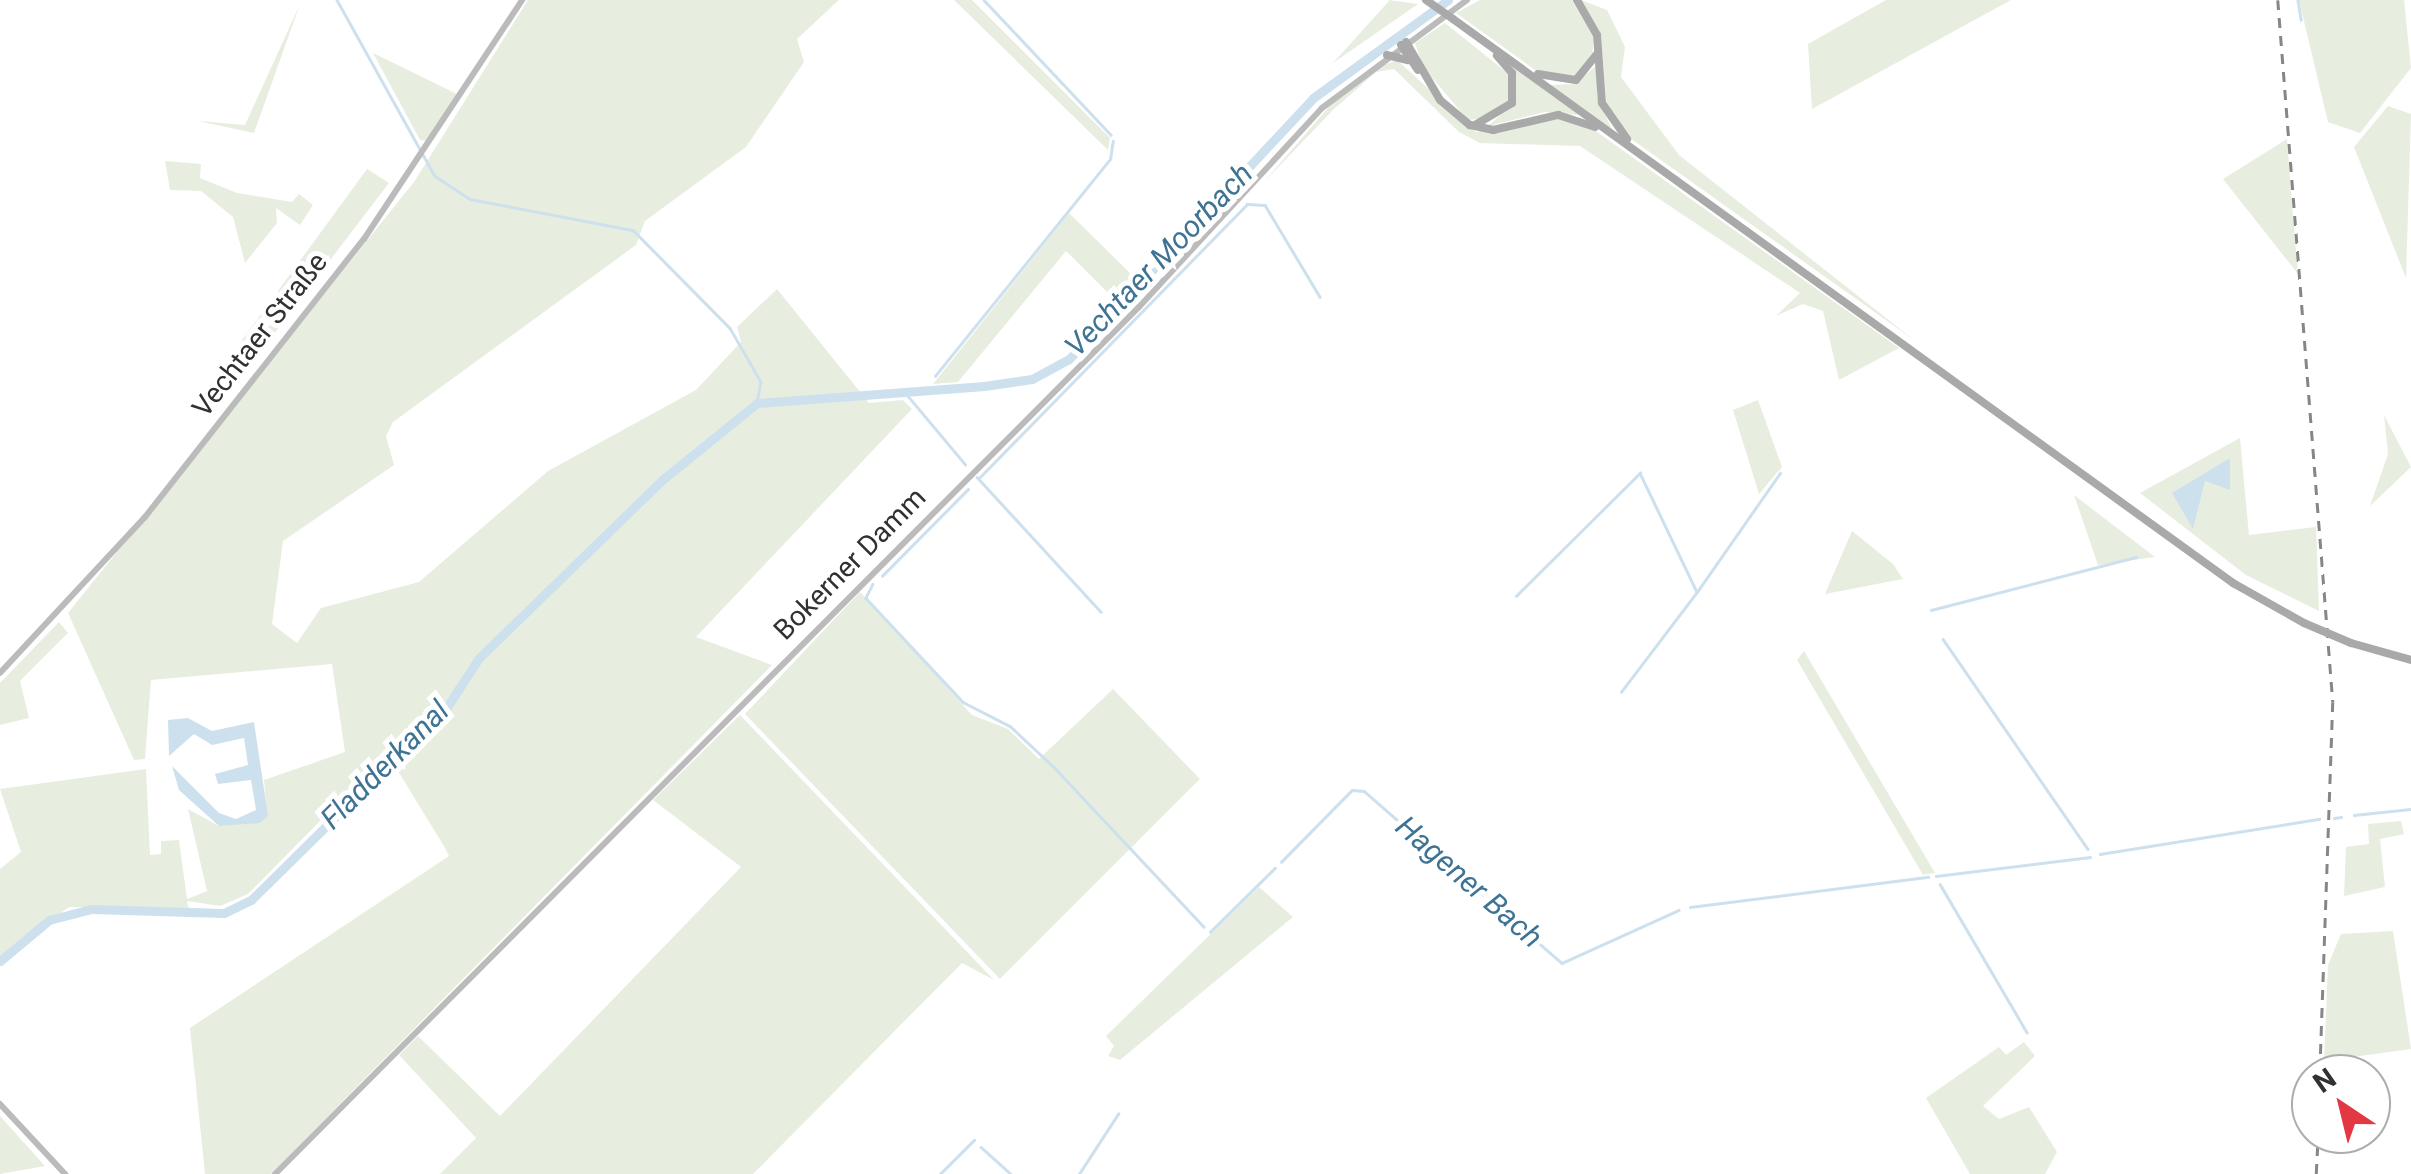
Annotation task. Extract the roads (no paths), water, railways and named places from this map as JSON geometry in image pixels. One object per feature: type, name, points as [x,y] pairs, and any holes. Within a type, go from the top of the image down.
[{"type":"main road","name":"Vechtaer Straße","points":[[0,674],[144,516],[419,166],[522,0]]},
{"type":"main road","points":[[1426,0],[2233,583],[2304,623],[2351,643],[2411,660]]},
{"type":"main road","name":"Bokerner Damm","points":[[275,1174],[1139,306],[1322,108],[1388,55],[1467,0]]},
{"type":"main road","points":[[1577,0],[1599,49],[1606,113],[1648,160]]},
{"type":"main road","points":[[1470,125],[1500,118],[1515,93],[1507,65],[1474,34]]},
{"type":"main road","points":[[1404,44],[1407,60]]},
{"type":"main road","points":[[1404,44],[1421,73]]},
{"type":"main road","points":[[1500,53],[1563,83],[1585,74],[1599,49]]},
{"type":"main road","points":[[1388,55],[1407,60],[1470,125],[1492,130],[1569,116],[1629,146]]},
{"type":"main road","points":[[0,1104],[65,1174]]},
{"type":"water","points":[[2230,458],[2230,490],[2205,481],[2193,529],[2172,493]]},
{"type":"water","points":[[188,718],[212,731],[254,722],[268,816],[260,823],[219,826],[179,790],[172,766],[219,813],[236,819],[256,810],[251,780],[218,784],[215,774],[248,765],[244,738],[212,745],[194,734],[169,756],[168,720]]},
{"type":"waterway","points":[[337,0],[435,176],[470,199],[633,230],[730,328],[761,382],[757,403]]},
{"type":"waterway","points":[[984,0],[1111,135]]},
{"type":"waterway","name":"Fladderkanal","points":[[0,961],[49,920],[91,909],[224,913],[251,900],[447,707],[479,658],[662,480],[757,403],[984,386],[1032,379],[1069,359],[1313,98],[1448,0]]},
{"type":"waterway","points":[[2298,0],[2301,20]]},
{"type":"waterway","points":[[935,376],[1110,159],[1113,141]]},
{"type":"waterway","name":"Vechtaer Moorbach","points":[[978,479],[1247,204],[1265,205],[1320,297]]},
{"type":"waterway","name":"Hagener Bach","points":[[903,390],[965,464]]},
{"type":"waterway","points":[[1516,596],[1640,473],[1697,592],[1780,473]]},
{"type":"waterway","points":[[977,477],[1101,612]]},
{"type":"waterway","name":"Hagener Bach","points":[[882,576],[968,489]]},
{"type":"waterway","points":[[1931,610],[2136,557]]},
{"type":"waterway","name":"Hagener Bach","points":[[873,584],[866,598],[963,702],[1010,726],[1054,767],[1204,927]]},
{"type":"waterway","points":[[1621,692],[1697,592]]},
{"type":"waterway","points":[[1943,639],[2088,849]]},
{"type":"waterway","name":"Hagener Bach","points":[[1281,862],[1352,790],[1364,791],[1562,963],[1679,910]]},
{"type":"waterway","name":"Hagener Bach","points":[[2354,815],[2411,809]]},
{"type":"waterway","name":"Hagener Bach","points":[[2334,818],[2341,817]]},
{"type":"waterway","name":"Hagener Bach","points":[[2100,854],[2319,819]]},
{"type":"waterway","name":"Hagener Bach","points":[[1936,876],[2090,857]]},
{"type":"waterway","name":"Hagener Bach","points":[[1210,932],[1275,868]]},
{"type":"waterway","name":"Hagener Bach","points":[[1690,907],[1928,877]]},
{"type":"waterway","points":[[1940,884],[2027,1032]]},
{"type":"waterway","points":[[1079,1174],[1118,1114]]},
{"type":"waterway","points":[[940,1174],[974,1140]]},
{"type":"waterway","points":[[981,1147],[1011,1174]]},
{"type":"railway","points":[[2278,0],[2333,702],[2321,1054]]},
{"type":"railway","points":[[2316,1174],[2317,1154]]}]
